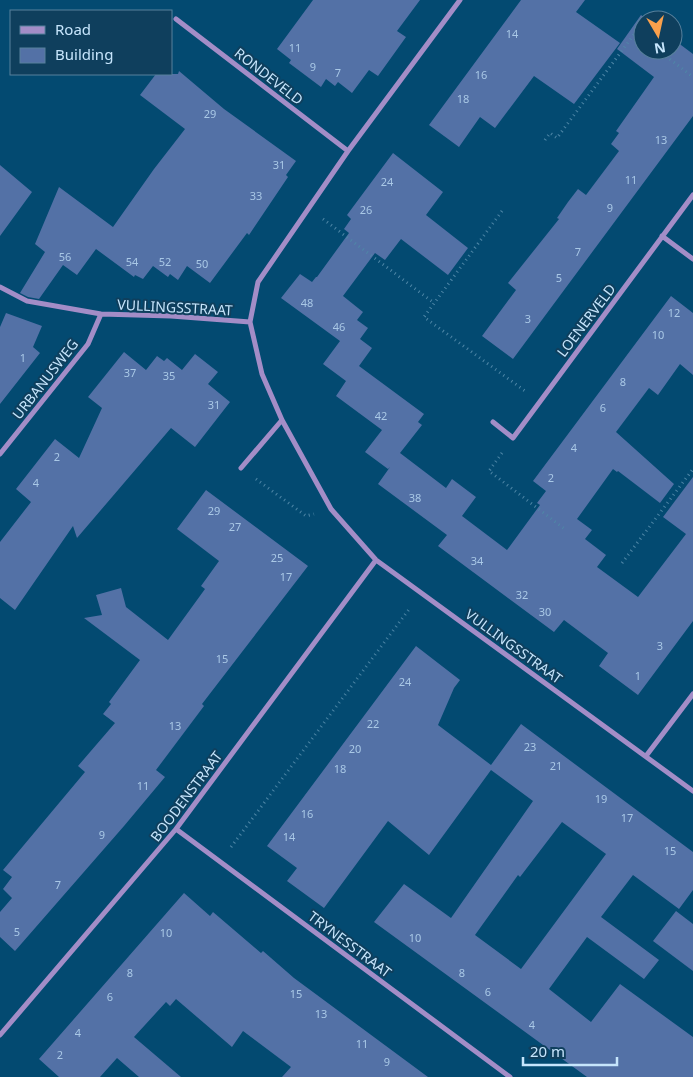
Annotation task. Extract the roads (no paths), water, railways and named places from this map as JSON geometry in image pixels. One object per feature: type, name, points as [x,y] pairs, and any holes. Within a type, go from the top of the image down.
[{"type":"street","points":[[250,322],[258,282],[348,151],[460,0]]},
{"type":"street","name":"RONDEVELD","points":[[176,18],[348,151]]},
{"type":"street","name":"LOENERVELD","points":[[493,422],[513,438],[693,195]]},
{"type":"street","points":[[662,236],[693,259]]},
{"type":"street","name":"VULLINGSSTRAAT","points":[[0,287],[27,301],[101,314],[170,316],[250,322],[262,374],[282,420],[331,509],[376,560],[693,791]]},
{"type":"street","name":"URBANUSWEG","points":[[0,454],[88,344],[101,314]]},
{"type":"street","points":[[241,468],[282,420]]},
{"type":"street","name":"BOODENSTRAAT","points":[[0,1035],[176,829],[376,560]]},
{"type":"street","points":[[646,756],[693,694]]},
{"type":"street","name":"TRYNESSTRAAT","points":[[176,829],[510,1077]]}]
